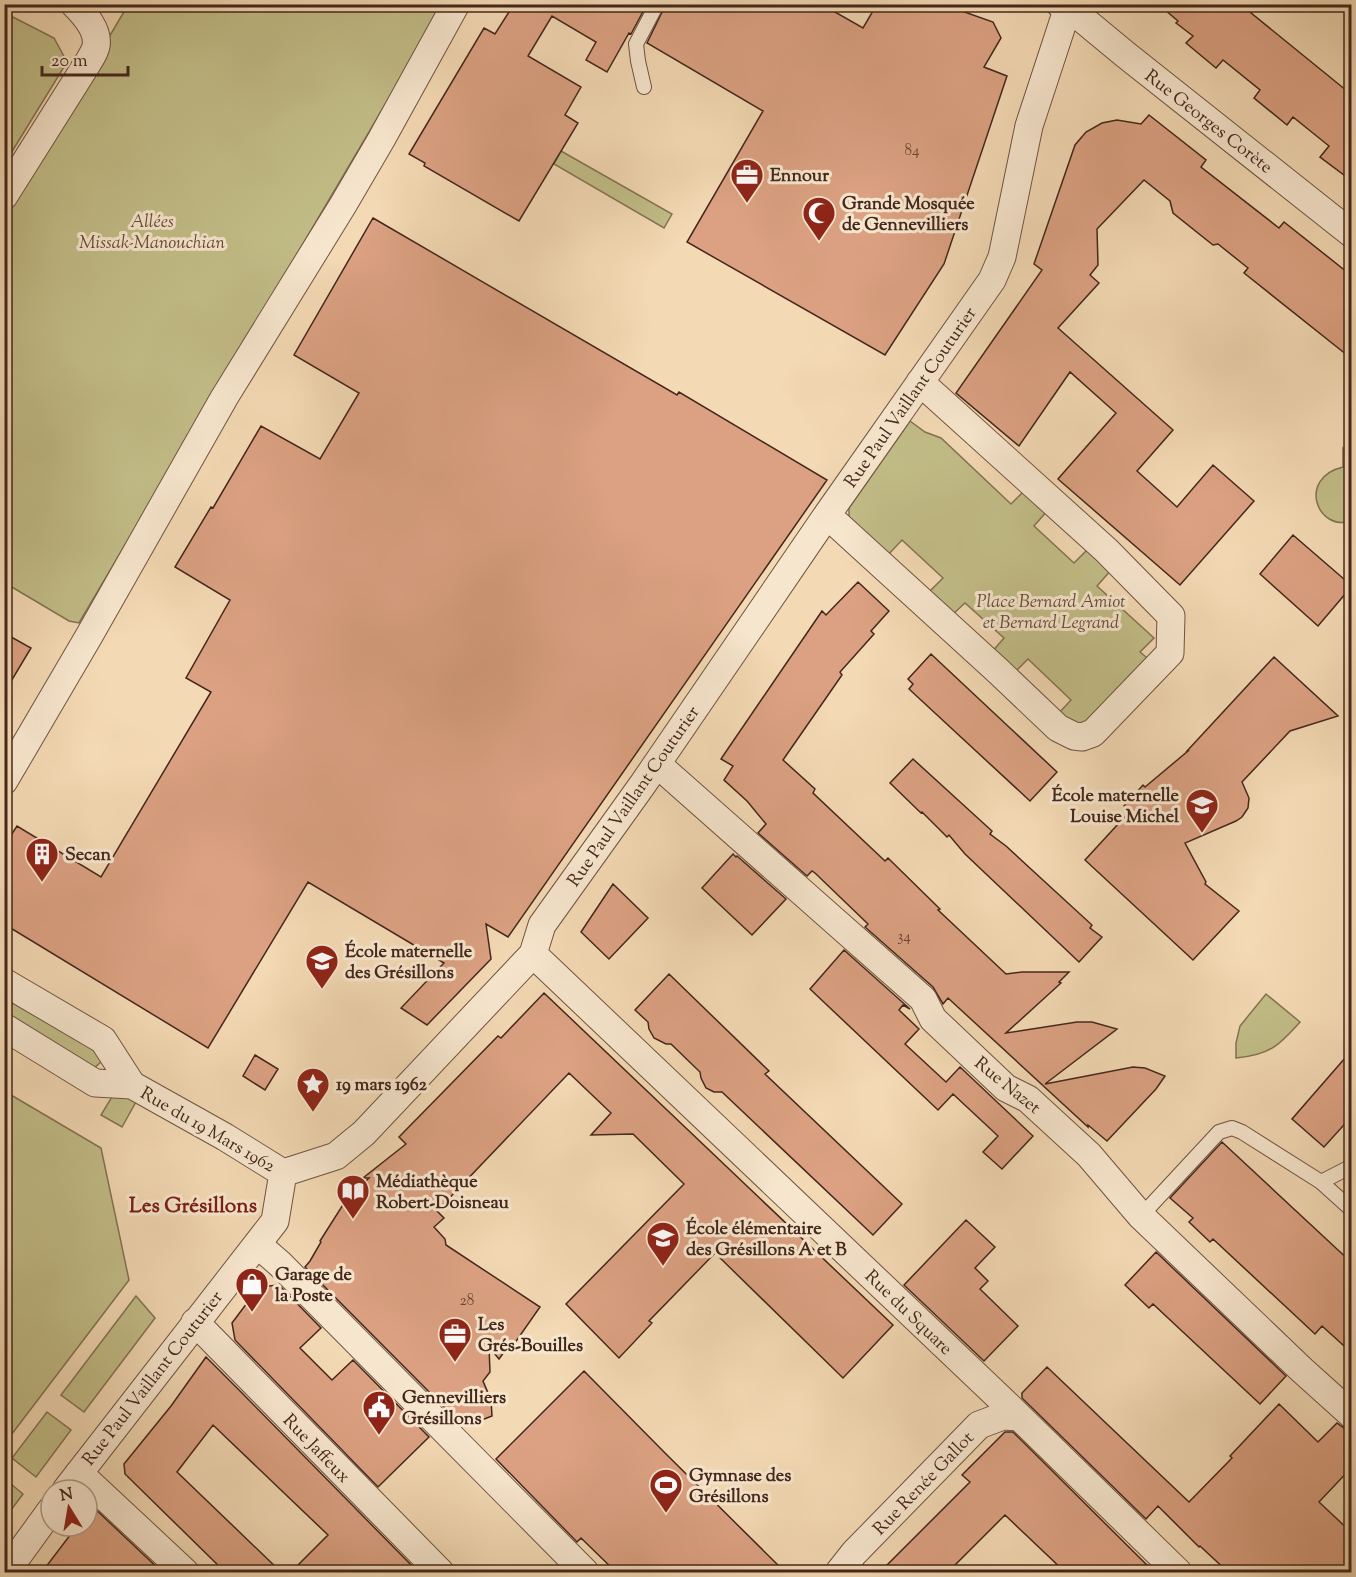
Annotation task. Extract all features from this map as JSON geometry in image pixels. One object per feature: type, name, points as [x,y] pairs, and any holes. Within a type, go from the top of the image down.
[{"type":"street","points":[[4,196],[96,47],[95,33],[90,23],[74,4]]},
{"type":"street","points":[[4,780],[95,626],[224,398],[376,149],[456,4]]},
{"type":"street","name":"Rue Georges Corète","points":[[1066,5],[1119,50],[1352,234]]},
{"type":"street","name":"Rue Paul Vaillant Couturier","points":[[75,1478],[275,1221],[284,1173],[336,1156],[364,1133],[533,954],[542,925],[657,764],[827,515],[992,280],[1002,257],[1029,126],[1066,5]]},
{"type":"street","points":[[827,515],[1058,728],[1074,736],[1093,733],[1170,652],[1171,616],[1106,550],[920,382]]},
{"type":"street","name":"Rue Nazet","points":[[657,764],[922,999],[933,1019],[1006,1088],[1028,1099],[1089,1155],[1141,1216],[1352,1415]]},
{"type":"street","name":"Rue du Square","points":[[533,954],[1178,1572]]},
{"type":"street","name":"Rue du 19 Mars 1962","points":[[4,982],[104,1040],[132,1085]]},
{"type":"street","name":"Rue du 19 Mars 1962","points":[[4,1028],[95,1083],[132,1085],[284,1173]]},
{"type":"street","points":[[257,1244],[280,1264],[585,1572]]},
{"type":"street","name":"Rue Jaffeux","points":[[195,1322],[440,1572]]},
{"type":"street","name":"Rue Renée Gallot","points":[[839,1572],[854,1553],[979,1425],[1003,1416],[1018,1417]]},
{"type":"street","points":[[99,1502],[185,1572]]},
{"type":"street","points":[[6,1572],[39,1527]]},
{"type":"lane","points":[[644,87],[636,44],[657,4]]},
{"type":"lane","points":[[1141,1216],[1219,1132],[1232,1128],[1321,1182],[1352,1210]]},
{"type":"lane","points":[[1321,1182],[1352,1166]]},
{"type":"green space","name":"Allées Missak-Manouchian","points":[[128,5],[444,5],[79,623],[69,621],[5,583],[5,212]]},
{"type":"green space","points":[[5,13],[54,38],[67,62],[5,163]]},
{"type":"green space","points":[[561,151],[672,214],[664,228],[554,164]]},
{"type":"green space","name":"Place Bernard Amiot et Bernard Legrand","points":[[910,421],[925,432],[941,438],[1011,504],[1026,489],[1048,510],[1034,526],[1074,563],[1089,548],[1112,569],[1097,586],[1154,638],[1140,652],[1151,661],[1094,723],[1070,723],[1057,715],[1071,700],[1028,659],[1013,674],[991,653],[1004,638],[965,603],[952,615],[928,593],[943,578],[902,540],[888,555],[849,517],[849,508]]},
{"type":"green space","points":[[1343,448],[1352,454],[1351,521],[1339,522],[1329,519],[1321,512],[1316,492],[1320,482],[1329,473],[1343,467]]},
{"type":"green space","points":[[4,993],[99,1051],[101,1062],[94,1068],[5,1017]]},
{"type":"green space","points":[[1266,994],[1300,1022],[1279,1043],[1265,1052],[1236,1058],[1236,1043],[1240,1026]]},
{"type":"green space","points":[[11,1095],[101,1148],[129,1280],[5,1443],[4,1106]]},
{"type":"green space","points":[[113,1095],[137,1100],[122,1127],[101,1115]]},
{"type":"green space","points":[[136,1296],[155,1318],[84,1412],[61,1395]]},
{"type":"green space","points":[[47,1412],[71,1430],[36,1477],[12,1458]]},
{"type":"green space","points":[[5,1479],[23,1494],[4,1518]]},
{"type":"building","points":[[514,4],[647,4],[607,72],[586,60],[596,42],[552,16],[528,56],[581,87],[565,115],[578,123],[519,221],[424,166],[425,163],[409,154],[484,28],[495,34]]},
{"type":"building","points":[[666,4],[821,4],[863,28],[877,4],[942,4],[993,22],[1001,38],[984,67],[1007,76],[944,264],[885,355],[687,242],[763,111],[647,43]]},
{"type":"building","points":[[1158,4],[1240,4],[1352,95],[1352,181],[1320,157],[1329,146],[1293,117],[1287,125],[1254,98],[1260,90],[1223,60],[1216,68],[1186,43],[1193,36],[1176,23],[1178,21]]},
{"type":"building","points":[[1149,115],[1206,160],[1201,167],[1279,228],[1284,222],[1352,276],[1352,359],[1244,273],[1248,268],[1218,244],[1213,245],[1173,213],[1170,201],[1144,180],[1097,229],[1098,265],[1090,275],[1099,283],[1058,328],[1173,430],[1137,471],[1177,507],[1213,465],[1254,501],[1180,585],[1058,479],[1116,413],[1070,372],[1019,446],[956,393],[1042,270],[1034,264],[1075,145],[1086,132],[1102,123],[1117,120],[1141,124]]},
{"type":"building","points":[[373,218],[677,395],[679,392],[827,480],[508,937],[486,924],[491,959],[427,1025],[401,1008],[444,963],[308,882],[208,1048],[4,924],[4,846],[17,826],[101,877],[211,692],[186,678],[230,600],[175,567],[261,426],[320,459],[359,393],[294,355]]},
{"type":"building","points":[[1293,535],[1352,586],[1318,626],[1260,574]]},
{"type":"building","points":[[858,582],[889,611],[871,631],[874,634],[840,672],[842,675],[783,760],[815,789],[813,793],[885,861],[888,858],[940,909],[938,910],[1006,974],[1069,972],[1059,982],[1061,983],[1006,1033],[1077,1022],[1092,1022],[1117,1029],[1045,1084],[1133,1067],[1145,1068],[1165,1076],[1156,1089],[1107,1141],[1088,1125],[1088,1127],[948,998],[943,1004],[933,987],[865,927],[868,924],[815,873],[812,871],[807,876],[758,833],[766,824],[747,801],[724,780],[733,766],[721,759],[723,756],[822,611],[826,615]]},
{"type":"building","points":[[4,633],[31,648],[4,693]]},
{"type":"building","points":[[931,654],[1057,772],[1030,801],[909,689],[913,684],[908,679]]},
{"type":"building","points":[[1274,657],[1338,716],[1290,731],[1242,782],[1249,798],[1248,808],[1242,817],[1185,843],[1205,884],[1239,911],[1193,960],[1085,860],[1130,811],[1124,806],[1143,785],[1145,787],[1188,751]]},
{"type":"building","points":[[913,759],[992,831],[990,834],[1092,925],[1090,928],[1102,937],[1079,962],[965,854],[949,835],[947,837],[890,783]]},
{"type":"building","points":[[733,854],[786,899],[752,935],[702,888]]},
{"type":"building","points":[[613,884],[648,918],[609,959],[581,932]]},
{"type":"building","points":[[844,950],[910,1009],[903,1005],[899,1010],[919,1029],[905,1044],[946,1082],[960,1067],[1033,1136],[1002,1169],[983,1152],[998,1136],[953,1094],[938,1110],[810,989]]},
{"type":"building","points":[[669,974],[769,1071],[765,1074],[902,1204],[873,1235],[722,1092],[714,1092],[706,1088],[700,1072],[671,1044],[654,1038],[648,1022],[635,1010]]},
{"type":"building","points":[[544,993],[893,1325],[843,1378],[715,1253],[649,1321],[652,1323],[619,1358],[566,1304],[684,1184],[633,1134],[591,1135],[611,1113],[569,1073],[437,1211],[444,1218],[434,1227],[445,1239],[446,1245],[540,1307],[510,1350],[507,1348],[499,1359],[489,1347],[490,1372],[483,1381],[491,1400],[492,1416],[474,1423],[458,1421],[305,1267],[346,1200],[369,1178],[363,1178],[406,1144],[399,1137],[498,1036],[501,1038]]},
{"type":"building","points":[[1352,1050],[1352,1116],[1324,1147],[1292,1119]]},
{"type":"building","points":[[255,1055],[278,1069],[265,1090],[243,1076]]},
{"type":"building","points":[[1222,1142],[1352,1263],[1352,1353],[1322,1326],[1315,1334],[1213,1239],[1210,1242],[1189,1222],[1193,1218],[1170,1198]]},
{"type":"building","points":[[966,1220],[995,1247],[975,1268],[988,1281],[980,1289],[1018,1326],[984,1361],[904,1285]]},
{"type":"building","points":[[1156,1252],[1286,1376],[1260,1404],[1153,1304],[1149,1308],[1125,1285]]},
{"type":"building","points":[[279,1285],[321,1328],[300,1348],[332,1380],[353,1360],[429,1437],[378,1487],[235,1340],[232,1323],[259,1287]]},
{"type":"building","points":[[206,1357],[418,1572],[291,1572],[328,1535],[213,1425],[177,1472],[281,1572],[225,1572],[125,1474],[124,1464],[171,1406]]},
{"type":"building","points":[[1047,1367],[1189,1502],[1232,1458],[1230,1456],[1279,1404],[1318,1442],[1337,1423],[1352,1434],[1352,1467],[1319,1502],[1352,1533],[1352,1572],[1228,1572],[1158,1506],[1146,1519],[1022,1398],[1022,1393]]},
{"type":"building","points":[[584,1371],[785,1572],[616,1572],[581,1538],[577,1542],[496,1459]]},
{"type":"building","points":[[1005,1432],[1013,1432],[1154,1572],[1065,1572],[1005,1515],[948,1572],[880,1572],[970,1482],[962,1475]]},
{"type":"building","points":[[99,1513],[162,1572],[42,1572],[68,1538],[99,1538]]},
{"type":"place","name":"Ennour","points":[[747,204]]},
{"type":"place","name":"Grande Mosquée de Gennevilliers","points":[[819,242]]},
{"type":"place","name":"École maternelle Louise Michel","points":[[1202,834]]},
{"type":"place","name":"Secan","points":[[42,883]]},
{"type":"place","name":"École maternelle des Grésillons","points":[[322,990]]},
{"type":"place","name":"19 mars 1962","points":[[313,1113]]},
{"type":"place","name":"Médiathèque Robert-Doisneau","points":[[353,1220]]},
{"type":"place","name":"École élémentaire des Grésillons A et B","points":[[663,1267]]},
{"type":"place","name":"Garage de la Poste","points":[[252,1313]]},
{"type":"place","name":"Les Grés-Bouilles","points":[[455,1363]]},
{"type":"place","name":"Gennevilliers Grésillons","points":[[379,1436]]},
{"type":"place","name":"Gymnase des Grésillons","points":[[666,1514]]},
{"type":"district","name":"Les Grésillons","points":[[193,1205]]}]
